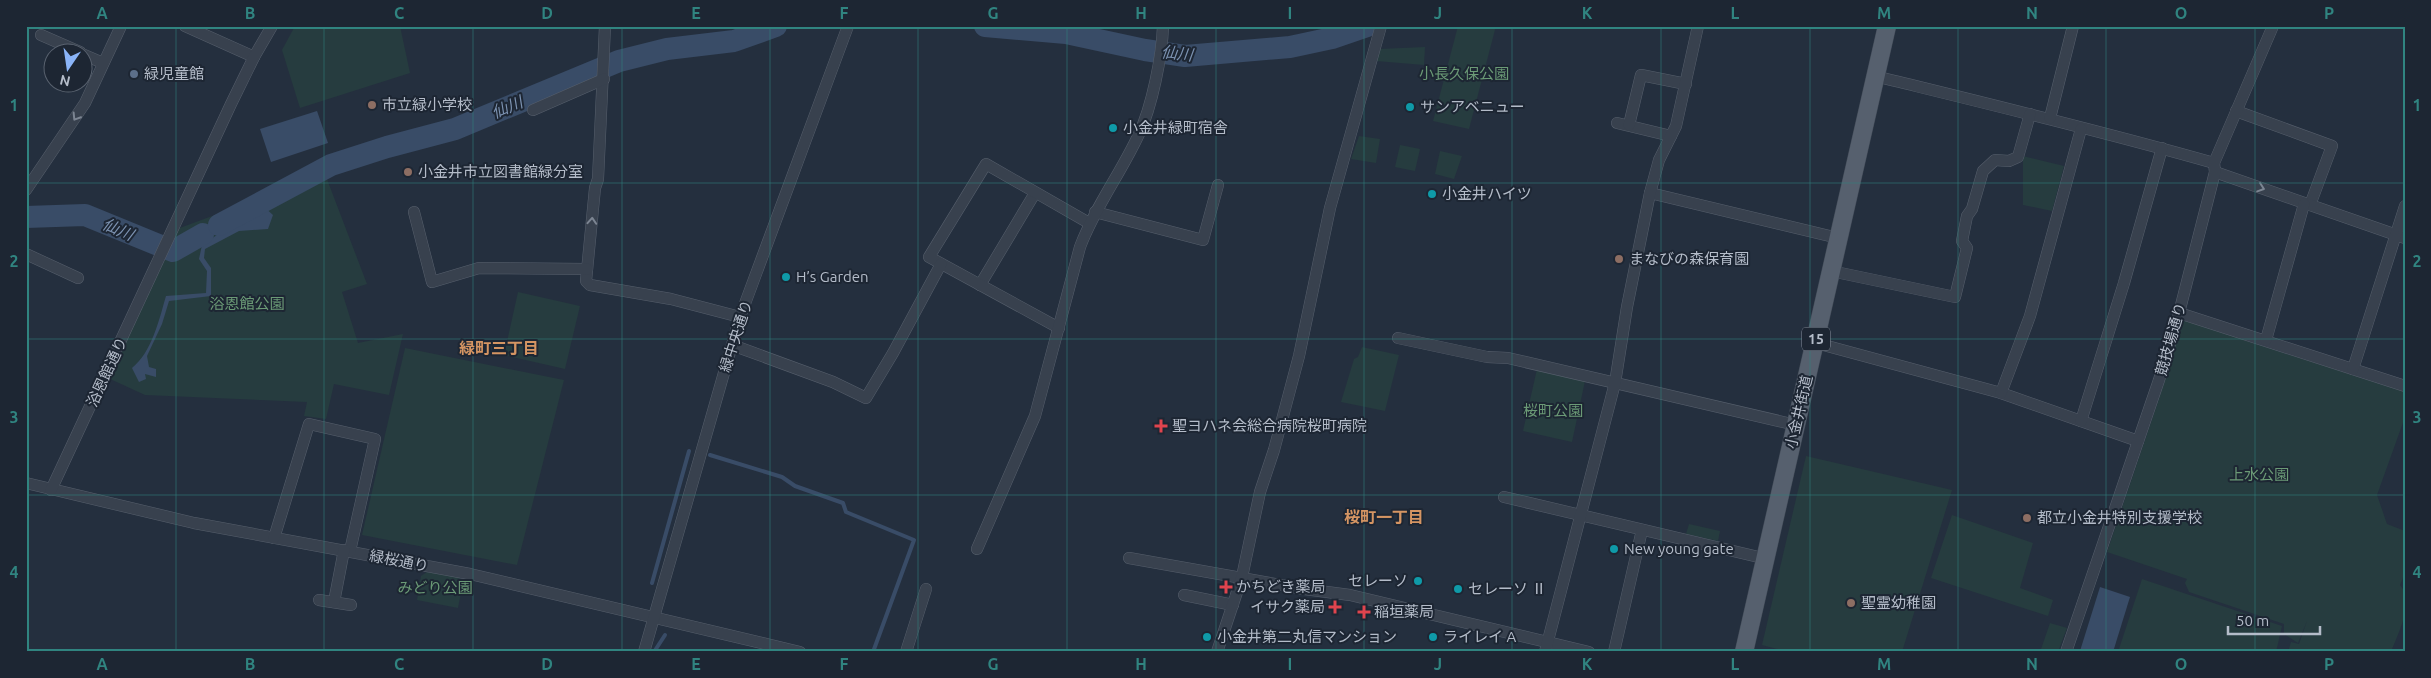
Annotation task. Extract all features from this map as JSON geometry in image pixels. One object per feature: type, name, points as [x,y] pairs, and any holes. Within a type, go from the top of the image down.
[{"type":"main road","name":"小金井街道","points":[[1744,652],[1887,26]]},
{"type":"street","points":[[26,190],[85,103],[121,26]]},
{"type":"street","points":[[185,26],[254,57],[272,26]]},
{"type":"street","points":[[605,26],[598,179],[595,188],[589,266],[586,269],[586,281],[590,285],[671,299],[740,317]]},
{"type":"street","name":"緑中央通り","points":[[644,652],[740,317],[848,26]]},
{"type":"street","points":[[977,549],[1035,416],[1080,247],[1089,223],[1139,133],[1160,62],[1163,46],[1163,26]]},
{"type":"street","points":[[1546,647],[1615,383],[1627,307],[1650,193],[1659,160],[1676,126],[1698,26]]},
{"type":"street","points":[[2050,118],[2073,26]]},
{"type":"street","name":"競技場通り","points":[[2066,652],[2138,441],[2179,313],[2215,168],[2236,111],[2273,26]]},
{"type":"street","points":[[1217,652],[1242,577],[1260,492],[1274,450],[1299,356],[1330,208],[1381,27]]},
{"type":"street","points":[[42,35],[57,42]]},
{"type":"street","name":"浴恩館通り","points":[[52,490],[254,57]]},
{"type":"street","points":[[92,58],[103,63]]},
{"type":"street","points":[[1629,125],[1641,75],[1686,84]]},
{"type":"street","points":[[533,110],[604,76]]},
{"type":"street","points":[[1875,76],[2050,118],[2081,129],[2162,148],[2307,204],[2400,237]]},
{"type":"street","points":[[2236,111],[2332,146],[2307,204],[2266,340]]},
{"type":"street","points":[[1831,270],[1955,297],[1967,248],[1962,241],[1967,216],[1972,209],[1983,171],[1994,160],[2009,161],[2018,157],[2030,114]]},
{"type":"street","points":[[1617,123],[1671,136]]},
{"type":"street","points":[[2001,393],[2030,316],[2081,129]]},
{"type":"street","points":[[2081,421],[2124,283],[2162,148]]},
{"type":"street","points":[[1059,328],[929,257],[986,164],[1089,223]]},
{"type":"street","points":[[1095,212],[1203,240],[1218,184]]},
{"type":"street","points":[[980,285],[1036,193]]},
{"type":"street","points":[[1650,193],[1838,238]]},
{"type":"street","points":[[2353,369],[2400,237],[2405,206]]},
{"type":"street","points":[[414,212],[432,282],[479,268],[586,269]]},
{"type":"street","points":[[26,254],[78,278]]},
{"type":"street","points":[[732,345],[833,382],[866,398],[893,353],[941,264]]},
{"type":"street","points":[[2179,313],[2405,386]]},
{"type":"street","points":[[1398,338],[1488,357],[1508,358],[1796,425]]},
{"type":"street","points":[[1816,343],[2001,393],[2138,441]]},
{"type":"street","points":[[274,538],[309,424],[375,439],[334,602]]},
{"type":"street","name":"緑桜通り","points":[[26,483],[194,523],[470,574],[654,617],[755,643],[797,651]]},
{"type":"street","points":[[1504,497],[1517,496],[1581,515],[1766,559]]},
{"type":"street","points":[[1614,652],[1642,530]]},
{"type":"street","points":[[1129,558],[1350,595],[1546,647],[1589,652]]},
{"type":"street","points":[[906,652],[926,589]]},
{"type":"street","points":[[1184,595],[1233,605]]},
{"type":"street","points":[[319,600],[351,605]]},
{"type":"green space","points":[[295,26],[400,26],[410,73],[300,108],[282,50]]},
{"type":"green space","name":"小長久保公園","points":[[1458,26],[1496,26],[1469,129],[1433,121]]},
{"type":"green space","points":[[1425,47],[1424,65],[1376,61],[1379,49]]},
{"type":"green space","points":[[1359,136],[1380,139],[1376,163],[1351,159]]},
{"type":"green space","points":[[1400,145],[1420,149],[1415,171],[1395,167]]},
{"type":"green space","points":[[1440,151],[1462,156],[1454,179],[1435,174]]},
{"type":"green space","points":[[2023,156],[2064,166],[2052,211],[2023,205]]},
{"type":"green space","name":"浴恩館公園","points":[[325,174],[367,284],[342,292],[358,343],[403,334],[389,395],[334,384],[326,419],[304,416],[307,402],[145,395],[108,378],[177,229]]},
{"type":"green space","points":[[518,292],[580,306],[565,369],[504,355]]},
{"type":"green space","name":"上水公園","points":[[2182,320],[2405,392],[2405,417],[2377,495],[2387,524],[2405,531],[2405,573],[2400,585],[2406,600],[2406,609],[2391,652],[2288,652],[2291,642],[2299,644],[2307,621],[2298,643],[2284,634],[2284,624],[2189,592],[2185,583],[2187,579],[2107,552],[2159,399]]},
{"type":"green space","points":[[1362,347],[1399,355],[1385,411],[1341,402],[1354,359],[1358,357]]},
{"type":"green space","points":[[405,348],[564,380],[517,565],[362,535]]},
{"type":"green space","name":"桜町公園","points":[[1537,369],[1585,381],[1572,442],[1523,431]]},
{"type":"green space","points":[[1806,456],[1952,490],[1902,652],[1788,652],[1762,645]]},
{"type":"green space","points":[[1952,515],[2033,543],[2020,588],[2053,600],[2048,616],[1931,578]]},
{"type":"green space","points":[[1689,524],[1720,531],[1718,541],[1686,534]]},
{"type":"green space","name":"みどり公園","points":[[427,572],[459,577],[463,582],[458,608],[417,600],[421,576]]},
{"type":"green space","points":[[2142,579],[2282,626],[2276,652],[2118,652]]},
{"type":"green space","points":[[2050,623],[2067,628],[2058,652],[2040,652]]},
{"type":"water","points":[[317,111],[328,143],[271,162],[260,129]]},
{"type":"water","points":[[262,205],[273,215],[268,229],[239,231],[205,249],[204,258],[211,268],[211,296],[169,301],[162,324],[147,356],[149,367],[156,369],[156,377],[145,374],[146,379],[139,382],[132,368],[150,345],[166,296],[206,293],[207,271],[199,259],[202,245]]},
{"type":"water","points":[[2100,587],[2130,597],[2113,652],[2080,651]]},
{"type":"waterway","name":"仙川","points":[[219,225],[331,165],[387,147],[455,129],[619,61],[667,49],[734,41],[776,26]]},
{"type":"waterway","name":"仙川","points":[[985,26],[1066,33],[1145,50],[1185,56],[1290,47],[1332,38],[1367,26]]},
{"type":"waterway","name":"仙川","points":[[26,217],[85,215],[173,251],[203,234]]},
{"type":"waterway","points":[[652,583],[689,451]]},
{"type":"waterway","points":[[710,455],[782,477],[795,486],[843,503],[846,512],[914,540],[873,652]]},
{"type":"waterway","points":[[654,652],[665,635]]},
{"type":"place","name":"緑児童館","points":[[134,74]]},
{"type":"place","name":"市立緑小学校","points":[[372,105]]},
{"type":"place","name":"サンアベニュー","points":[[1410,107]]},
{"type":"place","name":"小金井緑町宿舎","points":[[1113,128]]},
{"type":"place","name":"小金井市立図書館緑分室","points":[[408,172]]},
{"type":"place","name":"小金井ハイツ","points":[[1432,194]]},
{"type":"place","name":"まなびの森保育園","points":[[1619,259]]},
{"type":"place","name":"H’s Garden","points":[[786,277]]},
{"type":"place","name":"聖ヨハネ会総合病院桜町病院","points":[[1161,426]]},
{"type":"place","name":"都立小金井特別支援学校","points":[[2027,518]]},
{"type":"place","name":"New young gate","points":[[1614,549]]},
{"type":"place","name":"セレーソ","points":[[1418,581]]},
{"type":"place","name":"かちどき薬局","points":[[1226,587]]},
{"type":"place","name":"セレーソ Ⅱ","points":[[1458,589]]},
{"type":"place","name":"聖霊幼稚園","points":[[1851,603]]},
{"type":"place","name":"イサク薬局","points":[[1335,607]]},
{"type":"place","name":"稲垣薬局","points":[[1364,612]]},
{"type":"place","name":"小金井第二丸信マンション","points":[[1207,637]]},
{"type":"place","name":"ライレイ A","points":[[1433,637]]},
{"type":"district","name":"緑町三丁目","points":[[499,348]]},
{"type":"district","name":"桜町一丁目","points":[[1384,517]]}]
